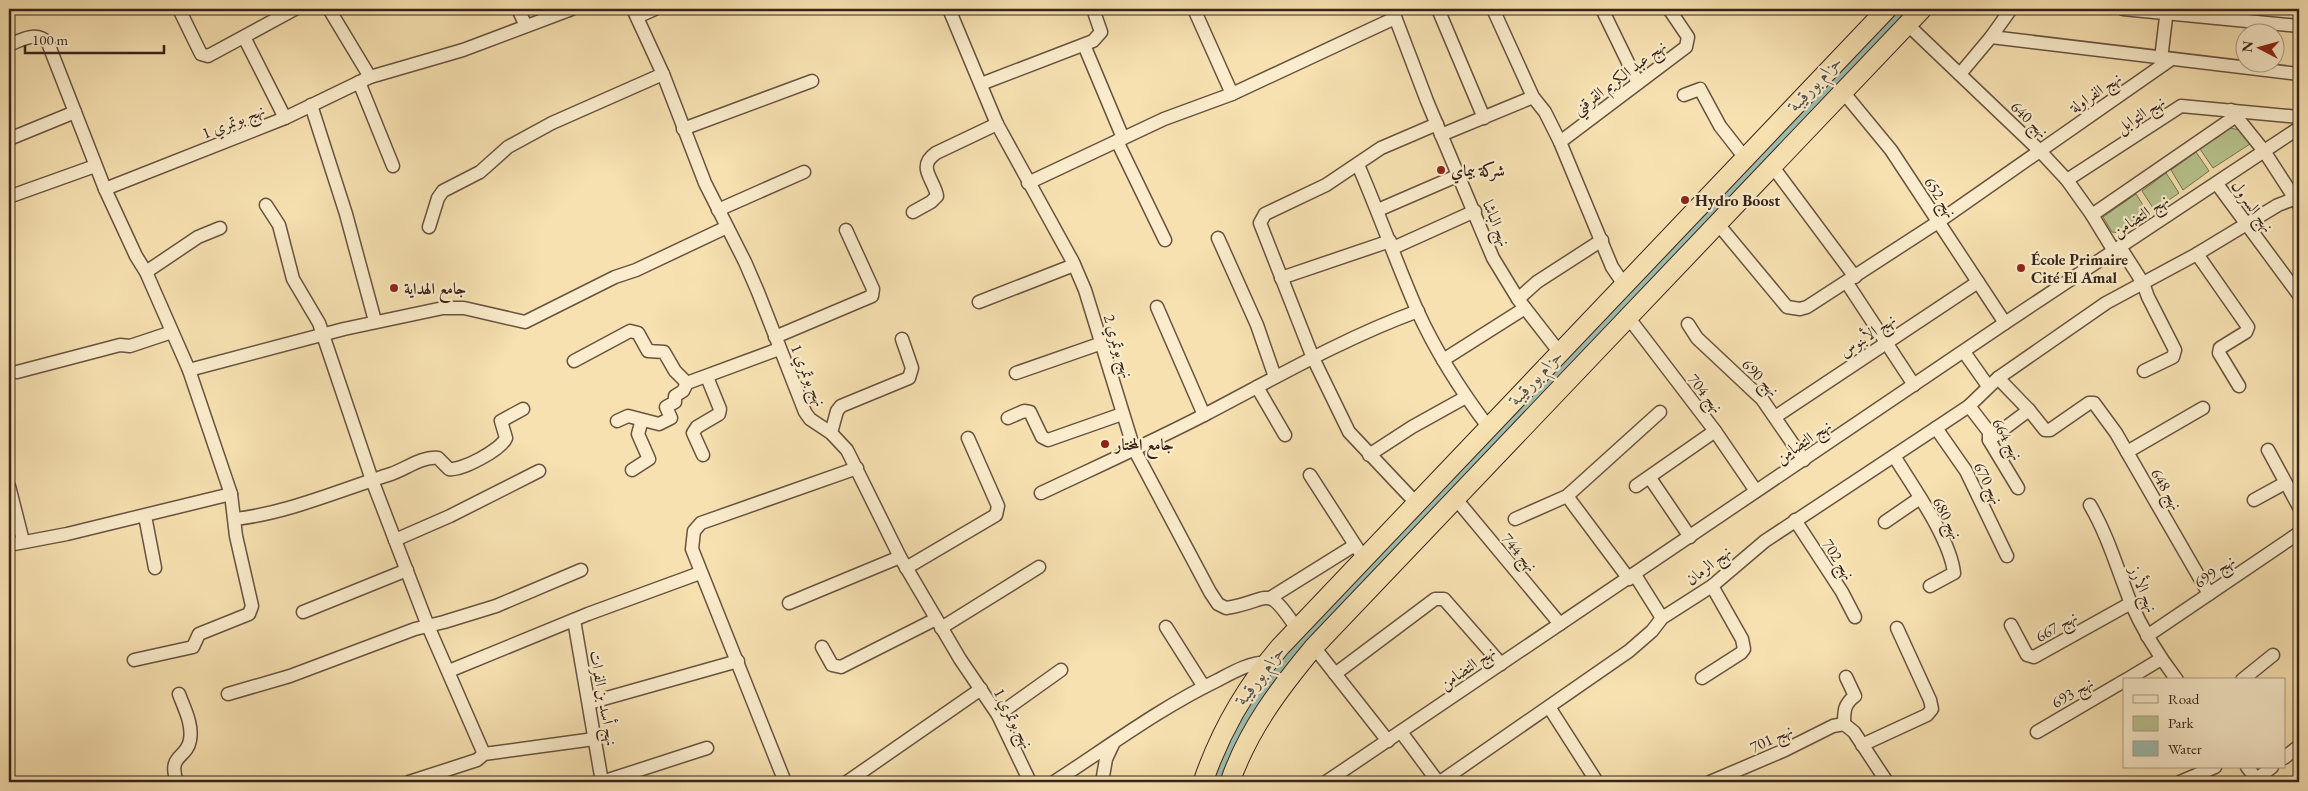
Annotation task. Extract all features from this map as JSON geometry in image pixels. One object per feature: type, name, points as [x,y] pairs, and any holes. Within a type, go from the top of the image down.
[{"type":"highway","points":[[1203,782],[1225,726],[1268,662],[1297,630],[1359,552],[1416,503],[1489,428],[1886,9]]},
{"type":"highway","points":[[1230,782],[1242,751],[1262,714],[1284,683],[1314,647],[1922,9]]},
{"type":"street","points":[[179,9],[201,54],[208,56],[295,9]]},
{"type":"street","points":[[329,9],[364,80],[393,166]]},
{"type":"street","points":[[518,9],[526,26]]},
{"type":"street","name":"نهج بوتمري 1","points":[[105,189],[285,118],[364,80],[463,50],[572,9]]},
{"type":"street","points":[[635,13],[655,9]]},
{"type":"street","name":"نهج بوتمري 2","points":[[949,9],[998,124],[1028,183],[1074,265],[1102,343],[1134,449],[1210,592],[1218,604],[1226,608],[1256,599],[1270,598]]},
{"type":"street","points":[[980,84],[1084,45],[1099,37],[1101,32],[1093,9]]},
{"type":"street","points":[[1194,9],[1232,94]]},
{"type":"street","points":[[1438,9],[1484,118]]},
{"type":"street","points":[[1493,9],[1533,97],[1545,112],[1560,142],[1612,267],[1624,286]]},
{"type":"street","points":[[1602,9],[1638,83]]},
{"type":"street","name":"نهج عبد الكريم القرقني","points":[[1560,142],[1686,47],[1688,37],[1669,9]]},
{"type":"street","points":[[1960,74],[1991,37],[2011,9]]},
{"type":"street","points":[[2122,9],[2167,12],[2244,22],[2245,9]]},
{"type":"street","points":[[2165,60],[2167,12]]},
{"type":"street","name":"نهج بوتمري 1","points":[[635,13],[663,74],[705,183],[745,262],[805,412],[810,418],[831,433],[847,450],[903,562],[938,623],[998,715],[1028,781]]},
{"type":"street","points":[[1028,183],[1164,119],[1232,94],[1394,13]]},
{"type":"street","name":"نهج الباشا","points":[[1394,13],[1439,129],[1475,211],[1493,258],[1521,304],[1560,353]]},
{"type":"street","name":"نهج 640","points":[[1907,24],[2039,150],[2067,180],[2143,284],[2175,350],[2173,357],[2144,371]]},
{"type":"street","points":[[2286,25],[2299,26]]},
{"type":"street","points":[[9,44],[34,36],[44,38],[48,44],[95,166],[136,256],[146,272],[189,370],[231,494],[236,536],[252,606],[249,614],[199,634],[193,647],[134,660]]},
{"type":"street","points":[[244,37],[285,118]]},
{"type":"street","points":[[1991,37],[2165,60],[2299,74]]},
{"type":"street","points":[[1084,45],[1120,139],[1165,240]]},
{"type":"street","name":"نهج الفراولة","points":[[1718,224],[1787,307],[1807,308],[1938,222],[2165,60]]},
{"type":"street","points":[[429,227],[438,198],[443,191],[480,172],[508,147],[552,124],[663,74]]},
{"type":"street","points":[[683,129],[812,81]]},
{"type":"street","points":[[1684,95],[1700,89],[1720,126],[1745,158]]},
{"type":"street","name":"نهج 652","points":[[1844,93],[1891,150],[2005,323]]},
{"type":"street","points":[[1416,503],[1349,432],[1313,358],[1261,228],[1261,218],[1358,165],[1376,151],[1439,129],[1484,118],[1533,97]]},
{"type":"street","points":[[311,105],[346,214],[375,322]]},
{"type":"street","name":"نهج التوابل","points":[[2067,180],[2181,106],[2233,113],[2299,117]]},
{"type":"street","points":[[9,139],[75,112]]},
{"type":"street","points":[[2092,215],[2233,113],[2264,151],[2298,200]]},
{"type":"street","points":[[914,212],[932,202],[937,196],[926,172],[929,160],[936,153],[998,124]]},
{"type":"street","name":"نهج التضامن","points":[[1326,782],[1632,577],[2005,323],[2299,128]]},
{"type":"street","points":[[1358,165],[1418,311],[1443,360],[1466,397],[1489,428]]},
{"type":"street","points":[[14,195],[95,166]]},
{"type":"street","points":[[1773,167],[1851,280],[1885,342],[1914,386]]},
{"type":"street","points":[[718,210],[804,172]]},
{"type":"street","points":[[1378,210],[1459,174]]},
{"type":"street","name":"نهج السرول","points":[[2217,184],[2299,295]]},
{"type":"street","name":"نهج الرمان","points":[[1439,782],[1629,651],[1652,632],[1662,618],[1712,586],[1764,541],[1825,500],[1832,499],[1969,406],[1993,382],[2106,304],[2197,254],[2278,205],[2298,200]]},
{"type":"street","points":[[266,204],[279,225],[292,279],[314,312],[323,334],[372,480],[428,626],[484,754]]},
{"type":"street","points":[[1281,278],[1391,244],[1475,211]]},
{"type":"street","points":[[189,370],[323,334],[443,308],[464,308],[525,322],[615,277],[636,270],[727,227]]},
{"type":"street","points":[[146,272],[198,238],[220,228]]},
{"type":"street","points":[[617,421],[628,416],[659,424],[671,418],[666,407],[675,402],[675,396],[683,391],[687,383],[706,377],[872,296],[872,289],[846,230]]},
{"type":"street","points":[[1218,238],[1257,325],[1275,378]]},
{"type":"street","points":[[1443,360],[1521,304],[1537,282],[1602,240]]},
{"type":"street","points":[[2197,254],[2248,327],[2246,332],[2220,348],[2219,353],[2239,386]]},
{"type":"street","points":[[979,302],[1074,265]]},
{"type":"street","name":"نهج الأبنوس","points":[[1775,416],[1978,282]]},
{"type":"street","points":[[1157,307],[1204,415]]},
{"type":"street","points":[[1041,493],[1204,415],[1313,358],[1393,320],[1418,311]]},
{"type":"street","name":"نهج 704","points":[[1628,317],[1715,430],[1756,492]]},
{"type":"street","name":"نهج 690","points":[[1688,324],[1697,338],[1762,399],[1804,460]]},
{"type":"street","points":[[574,361],[630,331],[638,333],[648,351],[664,352],[675,371],[687,383]]},
{"type":"street","points":[[17,372],[120,345],[130,346],[172,332]]},
{"type":"street","points":[[831,433],[837,411],[841,406],[909,378],[912,368],[902,339]]},
{"type":"street","points":[[1016,373],[1102,343]]},
{"type":"street","points":[[1964,352],[1993,382],[2029,410],[1989,440]]},
{"type":"street","points":[[703,454],[693,433],[696,426],[719,414],[720,409],[706,377]]},
{"type":"street","points":[[1257,387],[1285,435]]},
{"type":"street","points":[[1369,455],[1412,427],[1466,397]]},
{"type":"street","name":"نهج 648","points":[[2029,410],[2044,430],[2050,430],[2089,403],[2094,403],[2127,452],[2209,594]]},
{"type":"street","name":"نهج 664","points":[[1969,406],[1989,432],[1989,440],[2018,488]]},
{"type":"street","points":[[235,520],[262,516],[394,473],[430,458],[438,458],[452,470],[500,447],[506,438],[501,421],[522,408]]},
{"type":"street","points":[[2127,452],[2203,408]]},
{"type":"street","points":[[1008,418],[1028,411],[1033,415],[1042,437],[1048,440],[1122,414]]},
{"type":"street","points":[[1515,519],[1567,496],[1660,412]]},
{"type":"street","points":[[632,470],[649,459],[638,434],[642,420]]},
{"type":"street","name":"نهج 670","points":[[1936,428],[1966,471],[2007,556]]},
{"type":"street","points":[[1636,486],[1650,478],[1715,430]]},
{"type":"street","points":[[790,603],[903,562],[996,515],[998,506],[968,438]]},
{"type":"street","points":[[2268,450],[2299,507]]},
{"type":"street","name":"نهج 680","points":[[1894,456],[1920,498],[1950,557],[1954,574],[1930,586]]},
{"type":"street","points":[[785,782],[738,661],[700,573],[692,545],[694,531],[701,523],[857,468]]},
{"type":"street","points":[[395,540],[450,516],[539,471]]},
{"type":"street","points":[[1270,598],[1359,552],[1310,475]]},
{"type":"street","points":[[1650,478],[1690,537]]},
{"type":"street","points":[[2254,500],[2285,483]]},
{"type":"street","points":[[9,486],[23,541]]},
{"type":"street","points":[[9,545],[67,534],[231,494]]},
{"type":"street","points":[[1567,496],[1632,577],[1662,618]]},
{"type":"street","points":[[1885,522],[1920,498]]},
{"type":"street","name":"نهج 744","points":[[1456,499],[1560,624]]},
{"type":"street","name":"نهج الأرز","points":[[2090,505],[2107,537],[2131,603],[2147,636],[2161,660],[2175,678]]},
{"type":"street","points":[[145,516],[156,568]]},
{"type":"street","name":"نهج 702","points":[[1795,520],[1842,592],[1855,617]]},
{"type":"street","name":"نهج 699","points":[[2147,636],[2299,533]]},
{"type":"street","points":[[822,647],[832,665],[841,667],[938,623],[1038,567]]},
{"type":"street","points":[[303,612],[407,570]]},
{"type":"street","points":[[228,694],[290,676],[428,626],[496,606],[581,570]]},
{"type":"street","points":[[449,671],[574,620],[700,573]]},
{"type":"street","points":[[1702,678],[1741,653],[1744,649],[1742,639],[1712,586]]},
{"type":"street","points":[[1270,598],[1277,602],[1297,630]]},
{"type":"street","points":[[1335,674],[1435,599],[1444,599],[1501,664]]},
{"type":"street","name":"نهج 667","points":[[2011,624],[2027,654],[2034,657],[2131,603]]},
{"type":"street","name":"نهج أسد بن الفرات","points":[[574,620],[602,782]]},
{"type":"street","points":[[1166,627],[1204,687]]},
{"type":"street","points":[[1862,745],[1927,715],[1932,710],[1930,700],[1897,628]]},
{"type":"street","points":[[1314,647],[1388,741]]},
{"type":"street","points":[[2244,678],[2273,655]]},
{"type":"street","name":"نهج 693","points":[[2129,678],[2161,660]]},
{"type":"street","points":[[589,703],[738,661]]},
{"type":"street","points":[[1054,782],[1164,709],[1252,663],[1268,662]]},
{"type":"street","points":[[998,715],[1062,670]]},
{"type":"street","points":[[1846,677],[1855,696],[1847,702],[1844,710],[1844,724],[1849,727],[1887,782]]},
{"type":"street","name":"نهج 693","points":[[2037,732],[2123,681]]},
{"type":"street","points":[[847,782],[981,689]]},
{"type":"street","points":[[177,782],[174,764],[179,755],[188,747],[191,734],[190,725],[178,694]]},
{"type":"street","points":[[1550,707],[1597,782]]},
{"type":"street","name":"نهج 701","points":[[1710,782],[1734,778],[1834,726],[1844,724]]},
{"type":"street","points":[[1401,732],[1439,782]]},
{"type":"street","points":[[409,782],[477,760],[484,754],[594,738]]},
{"type":"street","points":[[1102,782],[1106,759],[1113,743]]},
{"type":"street","points":[[2286,756],[2299,746]]},
{"type":"street","points":[[602,782],[706,748]]},
{"type":"street","points":[[2180,782],[2213,768]]},
{"type":"street","points":[[2248,768],[2258,781],[2271,768]]},
{"type":"green space","points":[[2229,128],[2241,130],[2250,144],[2213,168],[2200,149]]},
{"type":"green space","points":[[2196,152],[2209,171],[2183,190],[2171,170]]},
{"type":"green space","points":[[2166,173],[2179,193],[2156,209],[2153,208],[2142,191]]},
{"type":"green space","points":[[2136,194],[2148,213],[2120,233],[2112,232],[2103,217]]},
{"type":"water","points":[[1894,9],[1915,9],[1340,614],[1225,782],[1208,782],[1263,677]]},
{"type":"place","name":"شركة بيماي","points":[[1441,170]]},
{"type":"place","name":"Hydro Boost","points":[[1685,200]]},
{"type":"place","name":"École Primaire Cité El Amal","points":[[2021,268]]},
{"type":"place","name":"جامع الهداية","points":[[394,288]]},
{"type":"place","name":"جامع المختار","points":[[1105,444]]},
{"type":"water label","name":"حزام بورقيبة","points":[[1815,83]]},
{"type":"water label","name":"حزام بورقيبة","points":[[1536,377]]},
{"type":"water label","name":"حزام بورقيبة","points":[[1260,675]]}]
